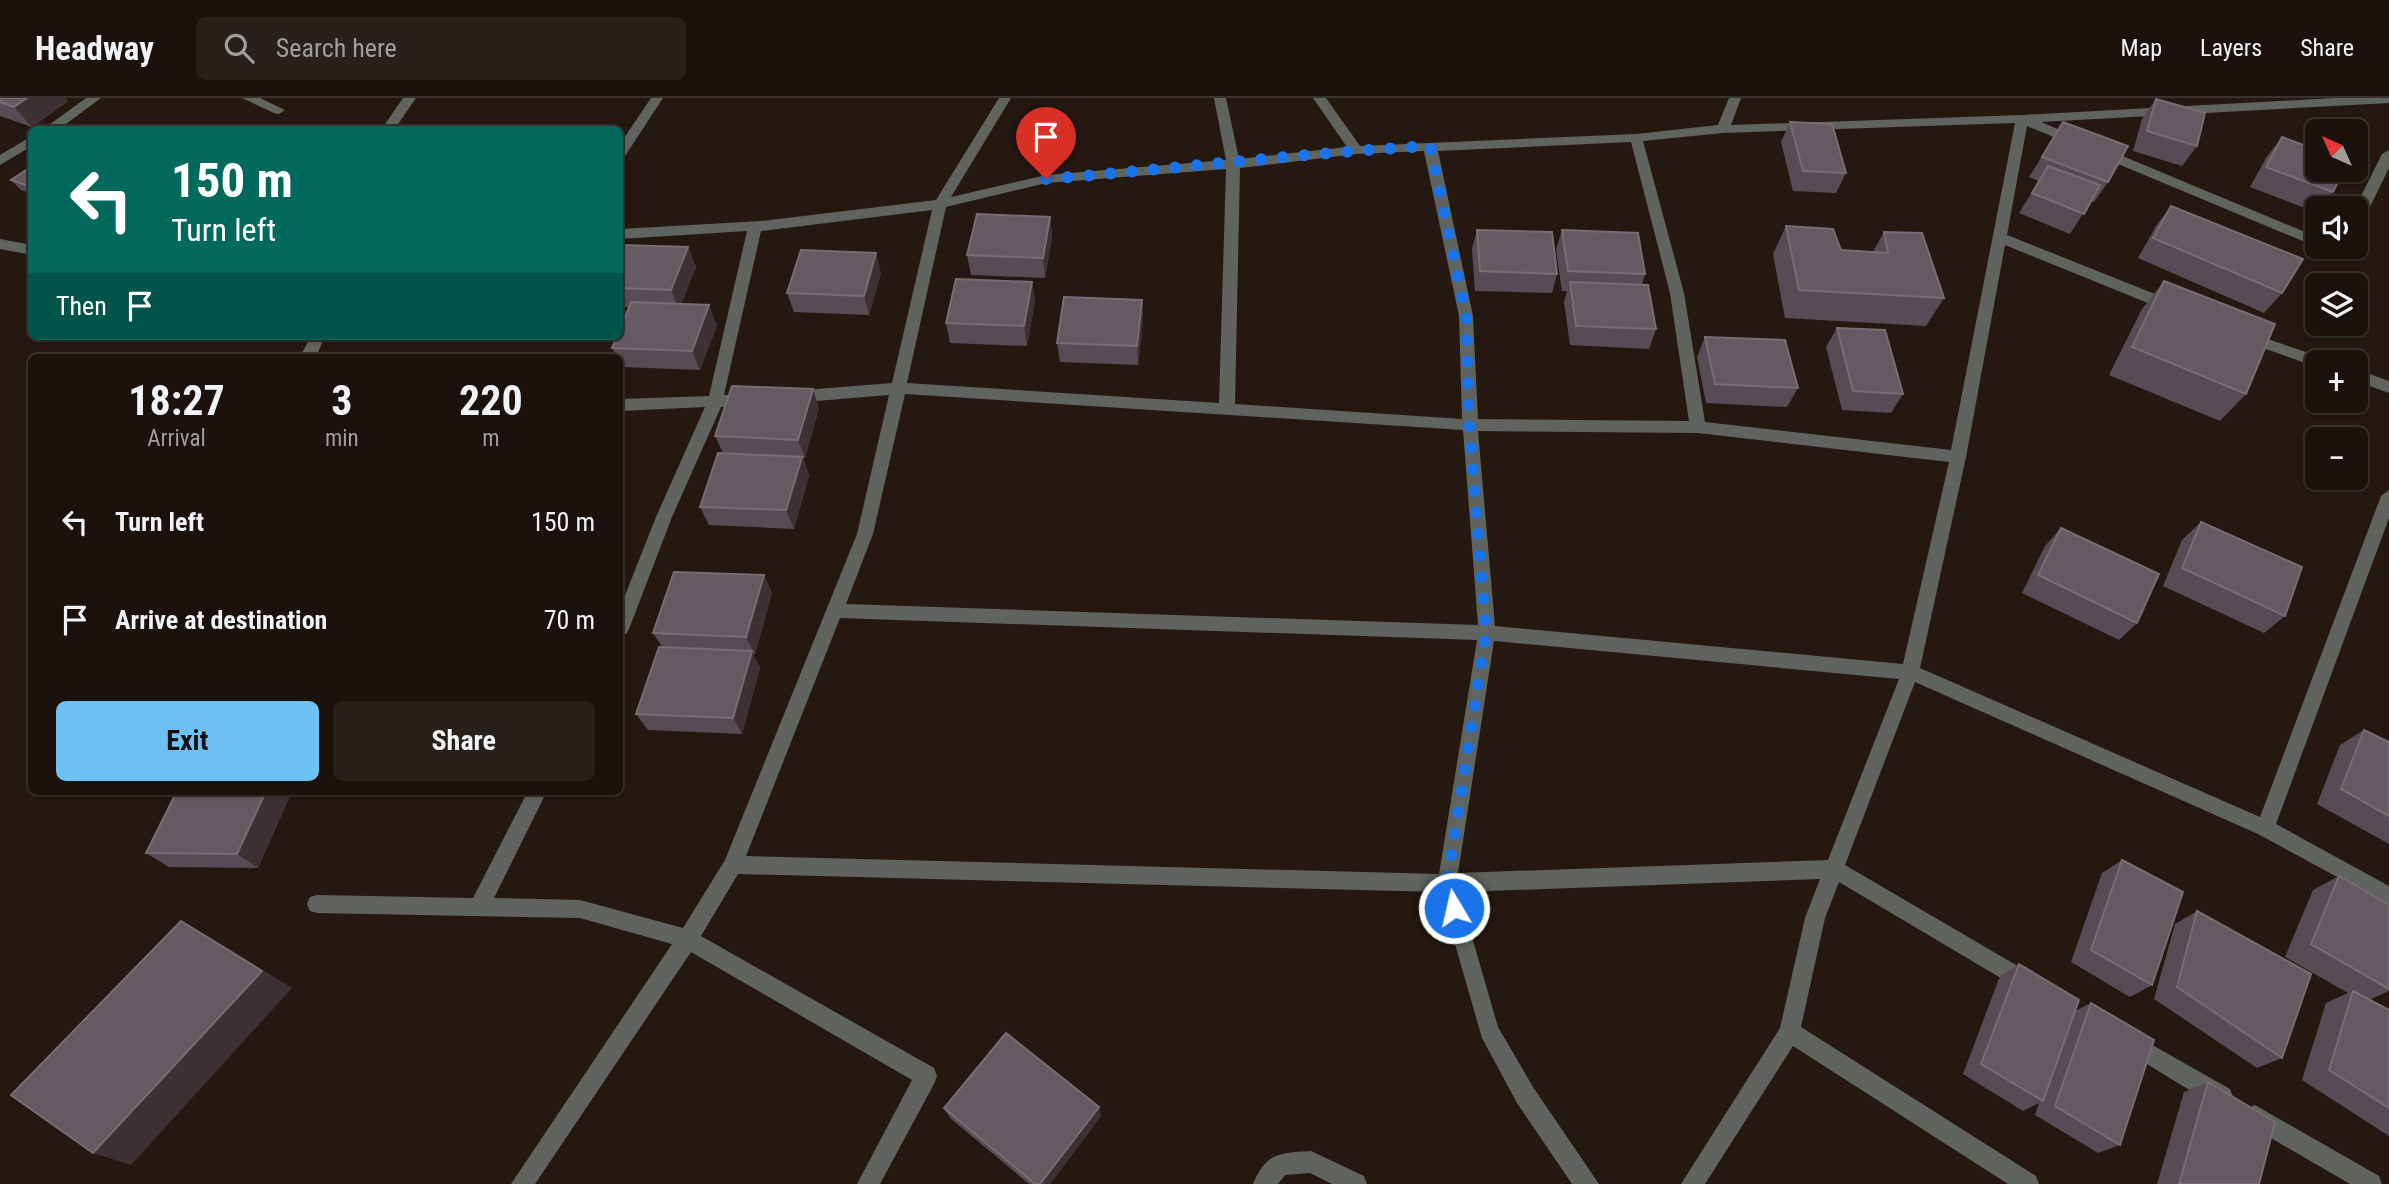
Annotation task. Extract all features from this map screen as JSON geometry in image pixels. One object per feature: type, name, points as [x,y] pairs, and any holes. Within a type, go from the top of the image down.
[{"type":"street","points":[[54,126],[95,98]]},
{"type":"street","points":[[248,98],[279,110]]},
{"type":"street","points":[[390,126],[410,98]]},
{"type":"street","points":[[623,149],[657,98]]},
{"type":"street","points":[[522,1184],[713,901],[733,865],[864,534],[900,388],[940,204],[1005,98]]},
{"type":"street","points":[[1220,98],[1233,164],[1227,408]]},
{"type":"street","points":[[1319,98],[1356,150]]},
{"type":"street","points":[[1723,129],[1735,98]]},
{"type":"street","points":[[2157,98],[2162,112]]},
{"type":"street","points":[[623,234],[755,226],[940,204],[1046,179],[1233,164],[1356,150],[1636,138],[1723,129],[2022,119],[2389,99]]},
{"type":"street","points":[[1692,1184],[1790,1032],[1815,918],[1910,672],[1958,457],[2022,119]]},
{"type":"street","points":[[2022,119],[2305,237]]},
{"type":"street","points":[[1636,138],[1677,293],[1698,427]]},
{"type":"street","points":[[0,162],[28,143]]},
{"type":"street","points":[[1430,146],[1466,316],[1469,425],[1486,633],[1447,883],[1489,1031],[1525,1095],[1576,1172],[1588,1184]]},
{"type":"street","points":[[2368,197],[2389,154]]},
{"type":"street","points":[[623,621],[664,517],[715,403],[755,226]]},
{"type":"street","points":[[1998,237],[2188,313]]},
{"type":"street","points":[[0,244],[28,249]]},
{"type":"street","points":[[2226,328],[2305,357]]},
{"type":"street","points":[[2368,379],[2389,387]]},
{"type":"street","points":[[623,405],[715,403],[900,388],[1469,425],[1698,427],[1958,457]]},
{"type":"street","points":[[2265,828],[2383,536],[2389,496]]},
{"type":"street","points":[[833,611],[1486,633],[1910,672],[2265,828],[2389,896]]},
{"type":"street","points":[[479,907],[536,795]]},
{"type":"street","points":[[733,865],[1447,883],[1834,869],[2049,995]]},
{"type":"street","points":[[317,904],[580,909],[686,938],[926,1076],[868,1184]]},
{"type":"street","points":[[2108,1030],[2371,1184]]},
{"type":"street","points":[[1790,1032],[2028,1184]]},
{"type":"street","points":[[1264,1184],[1279,1164],[1311,1162],[1356,1184]]},
{"type":"building","points":[[0,98],[27,98],[14,107],[0,102]]},
{"type":"building","points":[[2156,99],[2205,113],[2197,146],[2147,131]]},
{"type":"building","points":[[1790,122],[1832,124],[1846,173],[1803,171]]},
{"type":"building","points":[[2063,122],[2128,146],[2108,182],[2042,157]]},
{"type":"building","points":[[2282,137],[2305,146],[2305,182],[2266,167]]},
{"type":"building","points":[[2048,166],[2100,185],[2084,214],[2032,193]]},
{"type":"building","points":[[28,169],[28,186],[11,180]]},
{"type":"building","points":[[2306,182],[2338,182],[2333,192]]},
{"type":"building","points":[[2171,206],[2303,259],[2282,293],[2153,238]]},
{"type":"building","points":[[977,214],[1050,217],[1043,258],[967,255]]},
{"type":"building","points":[[1786,226],[1833,229],[1841,250],[1888,253],[1884,232],[1922,233],[1944,298],[1799,290]]},
{"type":"building","points":[[1477,230],[1552,232],[1557,274],[1480,271]]},
{"type":"building","points":[[1562,230],[1638,233],[1645,274],[1568,271]]},
{"type":"building","points":[[623,245],[688,247],[671,290],[623,288]]},
{"type":"building","points":[[801,250],[876,253],[864,296],[787,293]]},
{"type":"building","points":[[956,279],[1032,282],[1024,326],[946,323]]},
{"type":"building","points":[[2164,281],[2275,324],[2246,394],[2132,347]]},
{"type":"building","points":[[1570,282],[1648,285],[1656,329],[1576,326]]},
{"type":"building","points":[[1064,297],[1142,300],[1137,346],[1057,343]]},
{"type":"building","points":[[631,302],[709,305],[692,351],[612,348],[615,340],[623,340],[623,322]]},
{"type":"building","points":[[1837,328],[1885,330],[1903,394],[1853,391]]},
{"type":"building","points":[[1705,337],[1785,340],[1798,388],[1715,384]]},
{"type":"building","points":[[732,386],[813,389],[798,440],[715,436]]},
{"type":"building","points":[[718,453],[802,457],[786,510],[700,507]]},
{"type":"building","points":[[2201,522],[2302,567],[2285,616],[2182,568]]},
{"type":"building","points":[[2061,528],[2159,574],[2137,623],[2038,575]]},
{"type":"building","points":[[674,572],[764,575],[746,637],[653,633]]},
{"type":"building","points":[[659,647],[752,651],[733,718],[636,714]]},
{"type":"building","points":[[2364,730],[2389,742],[2389,816],[2341,789]]},
{"type":"building","points":[[175,795],[264,795],[237,854],[146,853]]},
{"type":"building","points":[[2122,860],[2183,892],[2152,985],[2091,950]]},
{"type":"building","points":[[2339,876],[2389,905],[2389,989],[2311,944]]},
{"type":"building","points":[[2197,911],[2311,974],[2282,1058],[2177,987]]},
{"type":"building","points":[[181,921],[262,971],[93,1153],[11,1095]]},
{"type":"building","points":[[2019,964],[2079,1000],[2043,1101],[1981,1064]]},
{"type":"building","points":[[2353,991],[2389,1010],[2389,1108],[2329,1070]]},
{"type":"building","points":[[2091,1003],[2154,1040],[2120,1145],[2055,1106]]},
{"type":"building","points":[[1006,1033],[1099,1107],[1040,1184],[1035,1184],[944,1108]]},
{"type":"building","points":[[2208,1082],[2275,1122],[2259,1184],[2179,1184]]},
{"type":"route","points":[[1046,179],[1233,164],[1356,150],[1430,146],[1466,316],[1469,425],[1486,633],[1447,883],[1454,908]]}]
